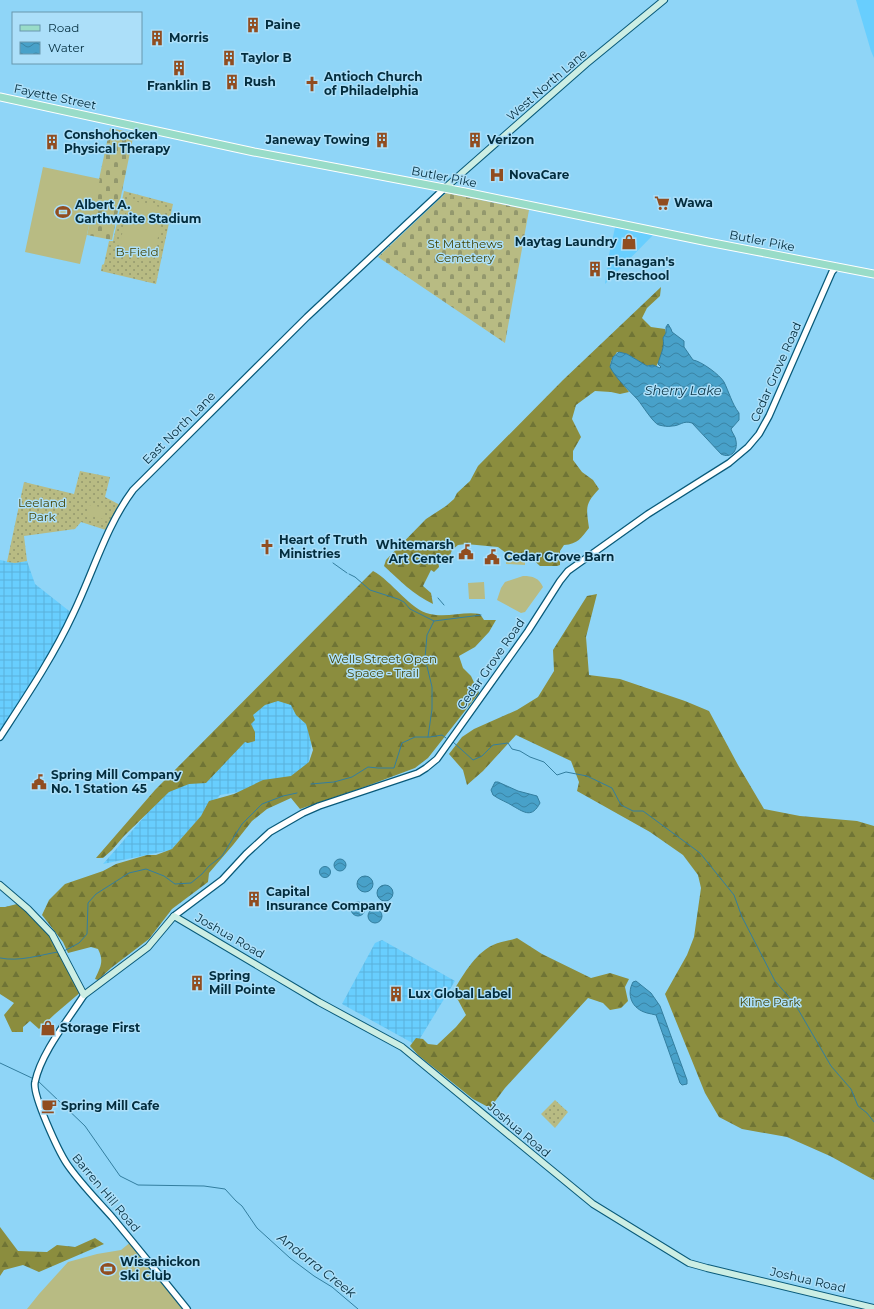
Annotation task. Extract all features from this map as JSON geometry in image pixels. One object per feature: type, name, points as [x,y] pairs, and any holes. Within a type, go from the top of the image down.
[{"type":"main road","name":"West North Lane","points":[[445,188],[586,64],[664,0]]},
{"type":"main road","name":"Fayette Street","points":[[0,97],[105,120]]},
{"type":"main road","name":"Butler Pike","points":[[105,120],[254,152],[445,188],[708,242],[874,274]]},
{"type":"main road","points":[[0,884],[46,927],[66,958],[84,995]]},
{"type":"main road","name":"Cedar Grove Road","points":[[84,995],[148,947],[174,916]]},
{"type":"main road","name":"Joshua Road","points":[[174,916],[319,1002],[402,1047],[593,1204],[689,1262],[714,1270],[874,1308]]},
{"type":"street","name":"East North Lane","points":[[0,737],[63,634],[115,518],[133,490],[308,317],[445,188]]},
{"type":"street","name":"Cedar Grove Road","points":[[174,916],[222,880],[246,854],[270,832],[304,812],[319,806],[418,773],[438,759],[528,631],[568,571],[648,514],[730,463],[754,440],[769,416],[832,272],[836,267]]},
{"type":"street","name":"Barren Hill Road","points":[[84,995],[53,1043],[35,1081],[35,1089],[53,1137],[66,1163],[187,1309]]},
{"type":"shaded area","points":[[856,0],[874,0],[874,58],[871,51]]},
{"type":"shaded area","points":[[616,223],[656,232],[605,284],[609,255]]},
{"type":"shaded area","points":[[0,560],[15,563],[27,561],[35,584],[73,614],[0,737]]},
{"type":"shaded area","points":[[289,698],[313,731],[306,781],[220,795],[171,850],[103,864],[172,785],[252,711],[272,701]]},
{"type":"shaded area","points":[[382,940],[455,981],[416,1045],[342,1004],[375,943]]},
{"type":"green space","points":[[110,128],[134,133],[112,240],[87,235]]},
{"type":"green space","name":"Albert A. Garthwaite Stadium","points":[[43,167],[100,179],[80,264],[25,252]]},
{"type":"green space","name":"B-Field","points":[[124,191],[173,204],[156,284],[101,271],[109,241],[113,241]]},
{"type":"green space","name":"St Matthews Cemetery","points":[[446,193],[529,210],[505,343],[378,257]]},
{"type":"green space","points":[[129,200],[164,208],[153,261],[118,254]]},
{"type":"green space","points":[[661,287],[660,296],[647,308],[642,318],[651,327],[665,329],[666,333],[663,338],[664,343],[662,354],[656,367],[650,365],[647,366],[627,354],[617,352],[611,361],[610,367],[629,392],[620,394],[595,391],[576,405],[572,419],[581,437],[573,451],[573,460],[582,472],[593,480],[599,489],[589,502],[587,515],[589,528],[576,542],[564,545],[560,551],[560,565],[540,566],[528,555],[521,553],[506,553],[498,547],[466,544],[458,545],[452,550],[449,558],[438,559],[439,567],[434,572],[431,570],[423,586],[431,593],[433,604],[413,592],[401,582],[384,566],[386,560],[426,519],[454,499],[457,493],[470,481],[478,466],[563,380]]},
{"type":"green space","name":"Leeland Park","points":[[80,471],[110,477],[105,497],[122,506],[109,531],[81,522],[75,529],[24,536],[27,561],[15,563],[7,562],[24,482],[74,494]]},
{"type":"green space","points":[[89,505],[106,508],[103,519],[87,515]]},
{"type":"green space","points":[[507,555],[525,555],[525,565],[506,564]]},
{"type":"green space","name":"Wells Street Open Space - Trail","points":[[373,571],[387,581],[415,607],[430,614],[449,615],[474,613],[480,614],[484,620],[496,620],[489,632],[475,647],[459,656],[463,668],[471,676],[479,693],[428,758],[415,768],[300,809],[291,798],[267,809],[252,821],[209,873],[208,882],[172,909],[149,939],[111,968],[98,980],[95,979],[101,964],[101,957],[98,949],[91,947],[68,953],[63,942],[42,915],[49,900],[65,884],[103,871],[116,864],[147,855],[156,855],[172,849],[201,816],[209,801],[234,794],[263,780],[291,776],[309,762],[313,750],[306,724],[296,715],[291,705],[278,701],[265,705],[253,715],[255,720],[251,724],[255,732],[255,741],[248,743],[245,742],[206,783],[189,784],[169,792],[124,836],[112,850],[103,858],[96,858],[155,790]]},
{"type":"green space","points":[[523,576],[535,578],[540,581],[543,587],[525,612],[521,613],[497,600],[501,588],[505,582]]},
{"type":"green space","points":[[484,582],[485,599],[469,599],[468,583]]},
{"type":"green space","name":"Kline Park","points":[[597,594],[586,637],[589,675],[620,679],[685,701],[709,711],[764,809],[800,816],[857,821],[874,826],[874,1180],[830,1156],[787,1137],[742,1129],[719,1117],[705,1093],[665,994],[687,955],[694,937],[701,888],[698,875],[683,855],[650,832],[577,791],[579,782],[571,761],[516,735],[483,771],[467,785],[463,770],[449,754],[462,737],[474,729],[517,710],[538,697],[554,671],[553,650],[587,596]]},
{"type":"green space","points":[[17,904],[28,909],[46,927],[82,991],[39,1029],[30,1021],[23,1027],[23,1032],[12,1032],[4,1015],[14,1003],[0,994],[0,907]]},
{"type":"green space","points":[[517,938],[542,954],[591,978],[610,973],[629,979],[625,987],[628,1001],[621,1008],[610,1010],[603,1003],[588,998],[505,1088],[490,1108],[473,1099],[418,1055],[410,1046],[416,1038],[423,1039],[428,1044],[437,1045],[456,1027],[466,1015],[458,1000],[451,995],[464,974],[474,960],[486,949],[496,944]]},
{"type":"green space","points":[[555,1100],[568,1112],[555,1128],[541,1114]]},
{"type":"green space","points":[[0,1227],[18,1251],[47,1252],[57,1245],[75,1247],[95,1238],[104,1244],[39,1272],[23,1265],[4,1270],[0,1276]]},
{"type":"green space","name":"Wissahickon Ski Club","points":[[132,1241],[184,1309],[27,1309],[68,1262],[97,1254],[121,1250]]},
{"type":"water","name":"Sherry Lake","points":[[668,324],[672,332],[684,341],[684,347],[693,360],[715,372],[722,379],[734,406],[739,413],[739,420],[731,429],[735,438],[736,448],[731,455],[721,454],[692,423],[686,422],[675,426],[662,426],[657,424],[638,400],[619,380],[610,367],[613,357],[619,352],[627,354],[647,366],[653,365],[660,368],[661,367],[658,364],[663,348],[663,338]]},
{"type":"water","points":[[495,782],[518,791],[537,796],[540,803],[534,811],[528,813],[521,811],[493,795],[491,790]]},
{"type":"water","points":[[340,859],[344,861],[346,865],[344,869],[340,871],[336,869],[334,865],[336,861]]},
{"type":"water","points":[[325,866],[329,868],[331,872],[329,876],[325,878],[321,876],[319,872],[321,868]]},
{"type":"water","points":[[362,876],[368,876],[373,881],[371,890],[368,892],[362,892],[357,887],[357,881]]},
{"type":"water","points":[[382,885],[388,885],[393,890],[391,899],[388,901],[382,901],[377,896],[377,890]]},
{"type":"water","points":[[358,902],[363,904],[365,909],[363,914],[358,916],[353,914],[351,909],[353,904]]},
{"type":"water","points":[[375,909],[380,911],[382,916],[380,921],[375,923],[370,921],[368,916],[370,911]]},
{"type":"water","points":[[636,981],[651,993],[660,1006],[687,1080],[687,1084],[682,1085],[680,1083],[656,1015],[642,1011],[634,1005],[632,1001],[630,996],[631,987],[633,982]]},
{"type":"waterway","points":[[333,563],[347,573]]},
{"type":"waterway","points":[[349,574],[355,577],[370,590],[398,599],[404,602],[410,609],[434,621],[427,635],[425,658],[432,687],[432,709],[428,737]]},
{"type":"waterway","points":[[438,598],[444,605]]},
{"type":"waterway","points":[[434,621],[481,615]]},
{"type":"waterway","points":[[311,784],[334,782],[352,777],[368,767],[394,768],[402,743],[415,737],[442,735],[446,738]]},
{"type":"waterway","points":[[453,742],[473,760],[482,756],[493,745],[508,743],[512,749],[544,762],[557,775],[566,772],[587,776],[612,788],[621,805],[633,811],[643,811],[700,853],[734,895],[742,917],[775,981],[795,1004],[831,1066],[851,1089],[858,1106],[867,1113],[874,1122]]},
{"type":"waterway","points":[[64,951],[79,943],[87,934],[88,903],[96,894],[129,873],[146,869],[164,876],[175,884],[191,883],[222,856],[242,824],[262,804],[283,796],[297,793]]},
{"type":"waterway","points":[[0,958],[22,959],[58,952]]},
{"type":"waterway","name":"Andorra Creek","points":[[0,1063],[34,1079]]},
{"type":"waterway","name":"Andorra Creek","points":[[37,1080],[85,1126],[120,1176],[138,1185],[204,1186],[225,1189],[242,1206],[257,1228],[290,1258],[332,1287],[358,1309]]},
{"type":"place","name":"Paine","points":[[253,25]]},
{"type":"place","name":"Morris","points":[[157,38]]},
{"type":"place","name":"Taylor B","points":[[229,58]]},
{"type":"place","name":"Franklin B","points":[[179,68]]},
{"type":"place","name":"Rush","points":[[232,82]]},
{"type":"place","name":"Antioch Church of Philadelphia","points":[[312,84]]},
{"type":"place","name":"Janeway Towing","points":[[382,140]]},
{"type":"place","name":"Verizon","points":[[475,140]]},
{"type":"place","name":"Conshohocken Physical Therapy","points":[[52,142]]},
{"type":"place","name":"NovaCare","points":[[497,175]]},
{"type":"place","name":"Wawa","points":[[662,203]]},
{"type":"place","name":"Albert A. Garthwaite Stadium","points":[[63,212]]},
{"type":"place","name":"Maytag Laundry","points":[[629,242]]},
{"type":"place","name":"Flanagan's Preschool","points":[[595,269]]},
{"type":"place","name":"Heart of Truth Ministries","points":[[267,547]]},
{"type":"place","name":"Whitemarsh Art Center","points":[[466,552]]},
{"type":"place","name":"Cedar Grove Barn","points":[[492,557]]},
{"type":"place","name":"Spring Mill Company No. 1 Station 45","points":[[39,782]]},
{"type":"place","name":"Capital Insurance Company","points":[[254,899]]},
{"type":"place","name":"Spring Mill Pointe","points":[[197,983]]},
{"type":"place","name":"Lux Global Label","points":[[396,994]]},
{"type":"place","name":"Storage First","points":[[48,1028]]},
{"type":"place","name":"Spring Mill Cafe","points":[[49,1106]]},
{"type":"place","name":"Wissahickon Ski Club","points":[[108,1269]]}]
